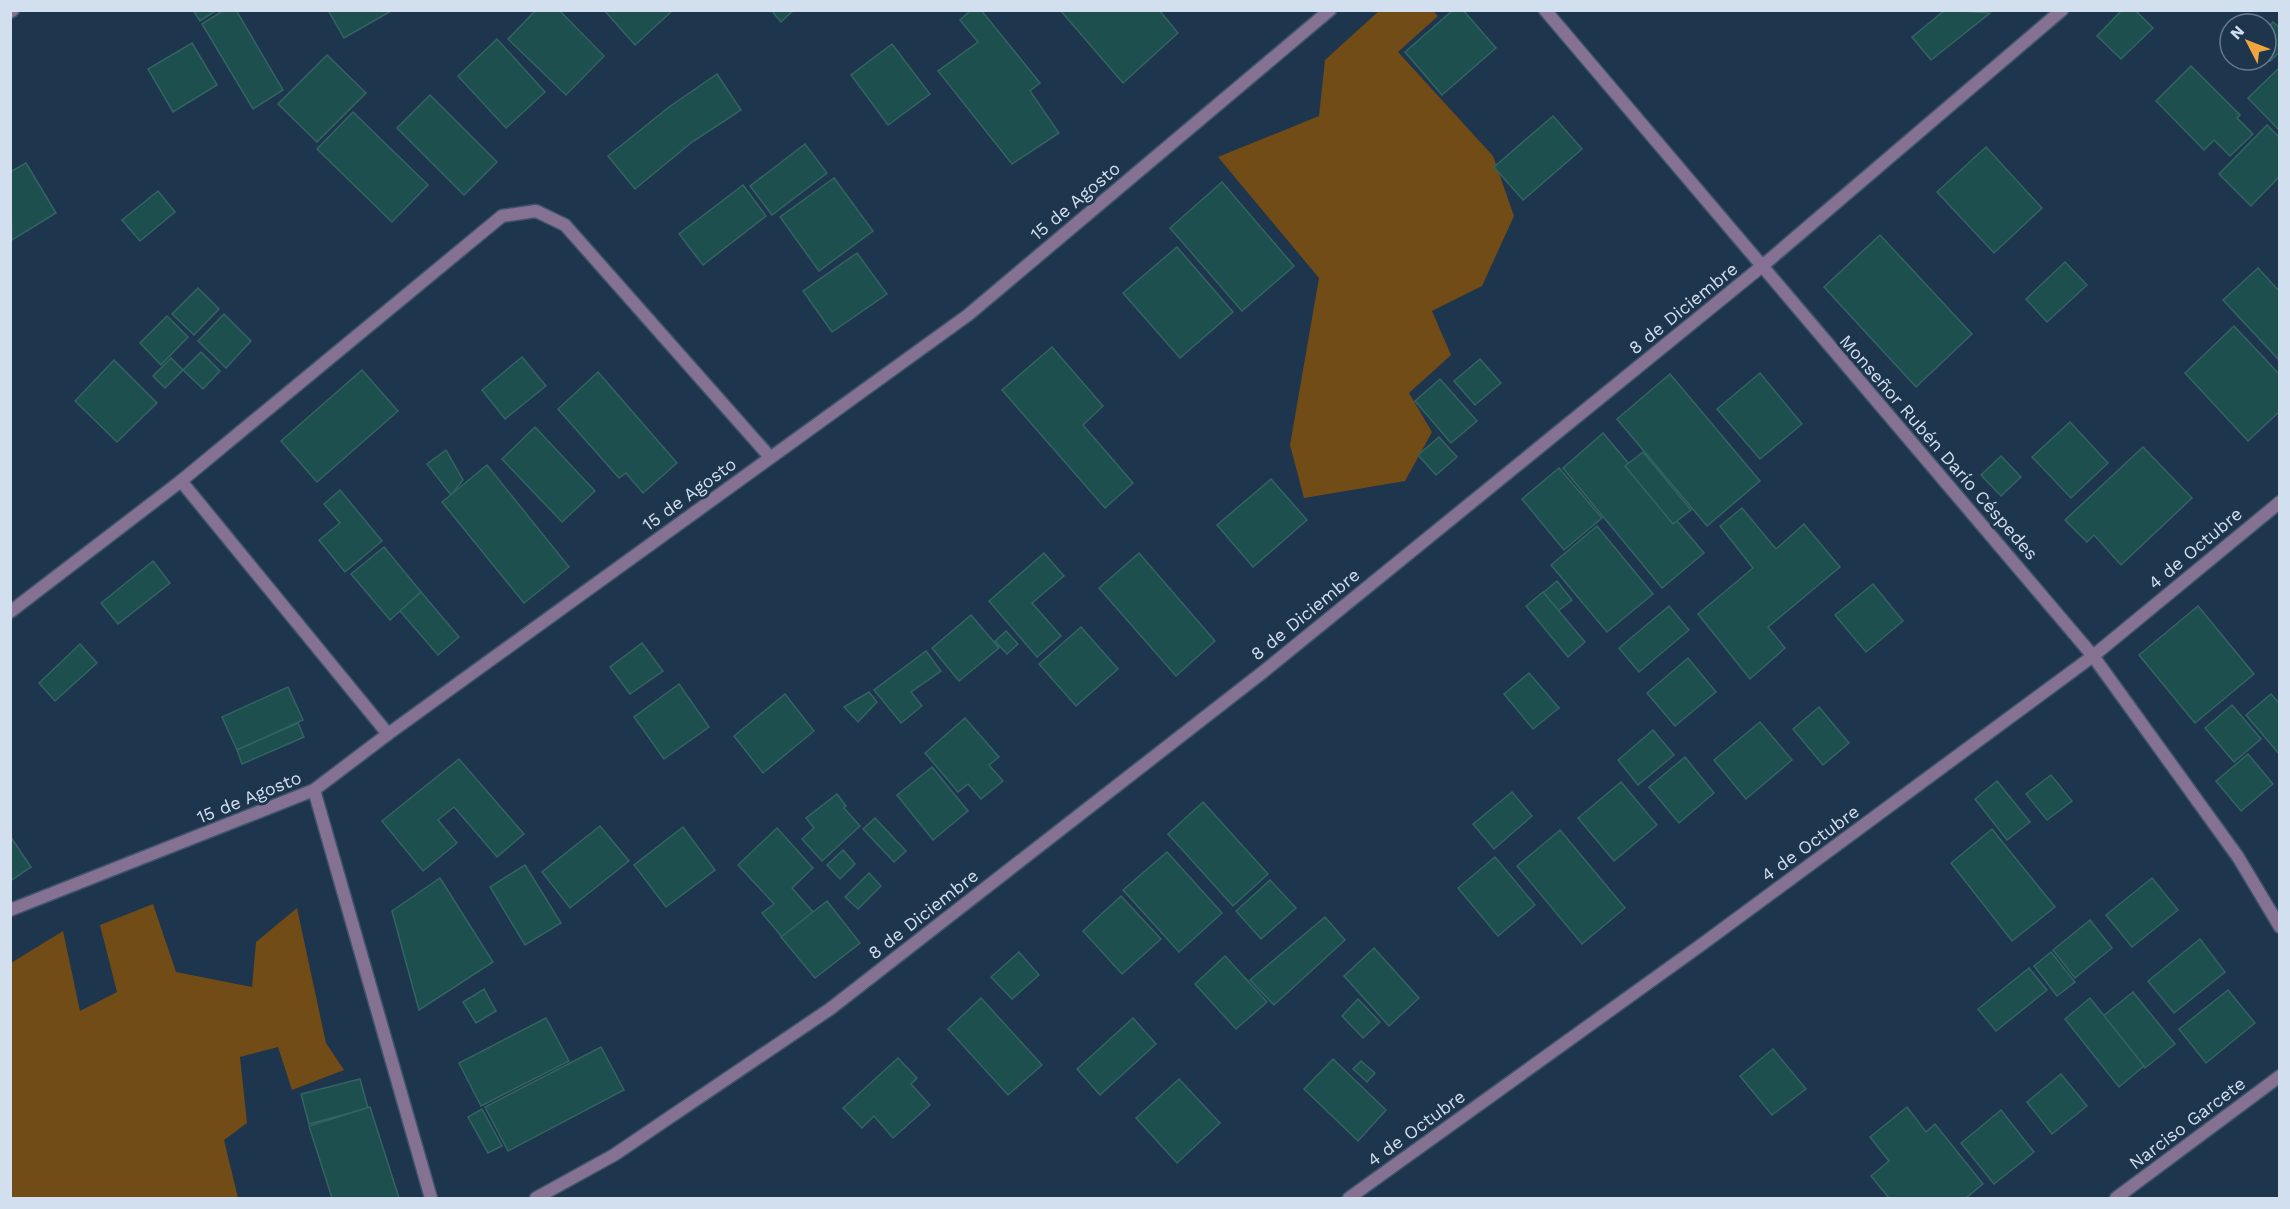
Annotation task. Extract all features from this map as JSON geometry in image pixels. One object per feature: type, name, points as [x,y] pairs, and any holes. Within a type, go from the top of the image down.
[{"type":"street","name":"15 de Agosto","points":[[10,910],[314,790],[388,734],[968,315],[1330,10]]},
{"type":"street","name":"Monseñor Rubén Darío Céspedes","points":[[1545,10],[2093,656],[2238,857],[2280,927]]},
{"type":"street","name":"8 de Diciembre","points":[[536,1198],[614,1155],[830,1009],[1263,672],[1761,267],[2062,10]]},
{"type":"street","points":[[10,612],[181,481],[502,216],[536,211],[565,225],[770,457]]},
{"type":"street","points":[[181,481],[388,734]]},
{"type":"street","name":"4 de Octubre","points":[[1349,1198],[1701,945],[2093,656],[2280,502]]},
{"type":"street","points":[[314,790],[431,1198]]},
{"type":"street","name":"Narciso Garcete","points":[[2116,1198],[2280,1076]]},
{"type":"shaded area","points":[[1379,11],[1433,11],[1438,16],[1398,52],[1493,156],[1514,216],[1482,286],[1432,311],[1451,355],[1409,393],[1432,432],[1405,481],[1304,498],[1290,445],[1319,278],[1218,157],[1319,116],[1325,60]]},
{"type":"shaded area","points":[[153,904],[176,972],[252,987],[256,942],[297,908],[326,1043],[344,1070],[292,1090],[278,1047],[240,1057],[247,1123],[224,1140],[238,1198],[11,1198],[11,963],[63,931],[80,1011],[117,992],[100,925]]},
{"type":"building","points":[[193,10],[217,10],[200,21]]},
{"type":"building","points":[[224,10],[236,10],[283,90],[253,109],[202,24]]},
{"type":"building","points":[[328,10],[391,10],[391,11],[344,38]]},
{"type":"building","points":[[536,10],[559,10],[604,56],[566,95],[508,39]]},
{"type":"building","points":[[604,10],[673,10],[635,45]]},
{"type":"building","points":[[771,10],[794,10],[781,22]]},
{"type":"building","points":[[971,10],[981,10],[1040,83],[1030,91],[1059,133],[1012,164],[938,71],[978,42],[960,20]]},
{"type":"building","points":[[1060,10],[1159,10],[1178,33],[1123,83]]},
{"type":"building","points":[[1453,10],[1463,10],[1496,48],[1442,95],[1405,52]]},
{"type":"building","points":[[1945,10],[1990,13],[1931,60],[1912,37]]},
{"type":"building","points":[[2122,10],[2135,10],[2153,28],[2121,59],[2097,36]]},
{"type":"building","points":[[2278,26],[2280,28],[2280,52],[2278,54]]},
{"type":"building","points":[[497,39],[545,92],[506,128],[458,76]]},
{"type":"building","points":[[192,43],[217,85],[173,112],[148,69]]},
{"type":"building","points":[[892,44],[930,94],[888,125],[851,75]]},
{"type":"building","points":[[327,55],[366,93],[317,142],[278,104]]},
{"type":"building","points":[[2191,66],[2240,115],[2237,118],[2253,134],[2230,156],[2214,140],[2204,150],[2156,101]]},
{"type":"building","points":[[2280,67],[2280,131],[2248,98],[2275,72],[2278,72]]},
{"type":"building","points":[[717,74],[741,110],[692,142],[635,189],[608,156],[669,107]]},
{"type":"building","points":[[430,95],[497,162],[464,195],[397,128]]},
{"type":"building","points":[[353,112],[428,185],[392,222],[317,149]]},
{"type":"building","points":[[1553,116],[1582,149],[1523,200],[1494,167]]},
{"type":"building","points":[[2267,125],[2280,138],[2280,180],[2278,178],[2251,206],[2219,174]]},
{"type":"building","points":[[805,144],[827,173],[772,215],[750,186]]},
{"type":"building","points":[[1986,147],[2042,208],[1994,253],[1937,192]]},
{"type":"building","points":[[26,163],[56,213],[12,240],[10,172]]},
{"type":"building","points":[[834,178],[873,231],[819,271],[780,217]]},
{"type":"building","points":[[1222,182],[1294,266],[1242,311],[1170,228]]},
{"type":"building","points":[[743,185],[766,216],[703,265],[679,234]]},
{"type":"building","points":[[158,191],[175,212],[140,241],[122,220]]},
{"type":"building","points":[[1880,235],[1972,334],[1916,387],[1824,287]]},
{"type":"building","points":[[1177,247],[1233,312],[1180,358],[1123,293]]},
{"type":"building","points":[[857,253],[887,294],[832,332],[803,291]]},
{"type":"building","points":[[2065,262],[2087,285],[2047,322],[2026,299]]},
{"type":"building","points":[[2258,268],[2280,292],[2280,361],[2223,300]]},
{"type":"building","points":[[198,288],[219,309],[194,335],[172,314]]},
{"type":"building","points":[[224,314],[251,341],[226,368],[198,341]]},
{"type":"building","points":[[167,316],[188,337],[161,365],[140,343]]},
{"type":"building","points":[[2234,326],[2280,375],[2280,411],[2248,441],[2185,373]]},
{"type":"building","points":[[1052,347],[1103,406],[1083,425],[1133,483],[1105,508],[1002,390]]},
{"type":"building","points":[[201,352],[220,371],[203,389],[183,370]]},
{"type":"building","points":[[522,357],[546,386],[505,419],[482,390]]},
{"type":"building","points":[[171,358],[183,370],[165,388],[153,376]]},
{"type":"building","points":[[1480,359],[1501,383],[1475,405],[1454,381]]},
{"type":"building","points":[[114,360],[157,403],[117,442],[75,401]]},
{"type":"building","points":[[362,370],[398,411],[317,482],[281,441]]},
{"type":"building","points":[[598,372],[677,463],[643,493],[626,473],[619,478],[558,409]]},
{"type":"building","points":[[1760,373],[1802,424],[1760,459],[1717,409]]},
{"type":"building","points":[[1670,374],[1760,481],[1707,526],[1617,419]]},
{"type":"building","points":[[1440,379],[1477,421],[1451,443],[1415,401]]},
{"type":"building","points":[[2070,422],[2108,463],[2071,498],[2032,457]]},
{"type":"building","points":[[535,427],[595,491],[562,522],[502,459]]},
{"type":"building","points":[[1603,433],[1704,553],[1662,588],[1563,468]]},
{"type":"building","points":[[1439,437],[1457,457],[1436,475],[1418,455]]},
{"type":"building","points":[[2143,447],[2192,498],[2121,565],[2094,535],[2087,542],[2065,520]]},
{"type":"building","points":[[446,450],[463,480],[451,495],[427,464]]},
{"type":"building","points":[[1643,452],[1691,510],[1673,524],[1625,466]]},
{"type":"building","points":[[2001,456],[2021,477],[2001,496],[1981,475]]},
{"type":"building","points":[[487,465],[569,567],[524,603],[442,502]]},
{"type":"building","points":[[1559,468],[1602,518],[1564,550],[1522,499]]},
{"type":"building","points":[[1271,479],[1307,520],[1253,567],[1217,525]]},
{"type":"building","points":[[340,490],[382,541],[345,572],[319,540],[340,523],[324,504]]},
{"type":"building","points":[[1742,508],[1776,549],[1804,524],[1840,567],[1768,627],[1785,648],[1750,679],[1698,614],[1753,568],[1720,526]]},
{"type":"building","points":[[1597,526],[1653,594],[1607,632],[1551,565]]},
{"type":"building","points":[[384,547],[421,592],[390,620],[351,574]]},
{"type":"building","points":[[1044,553],[1064,576],[1032,603],[1061,636],[1037,657],[989,601]]},
{"type":"building","points":[[1139,553],[1215,641],[1176,676],[1099,588]]},
{"type":"building","points":[[153,561],[170,583],[118,624],[101,603]]},
{"type":"building","points":[[1557,581],[1572,600],[1554,614],[1539,596]]},
{"type":"building","points":[[1873,584],[1903,621],[1866,652],[1835,615]]},
{"type":"building","points":[[421,592],[459,637],[438,655],[400,611]]},
{"type":"building","points":[[1543,592],[1585,642],[1568,657],[1526,606]]},
{"type":"building","points":[[1669,606],[1689,630],[1639,672],[1619,648]]},
{"type":"building","points":[[2198,606],[2254,674],[2195,723],[2139,655]]},
{"type":"building","points":[[971,615],[999,648],[959,681],[932,648]]},
{"type":"building","points":[[1081,627],[1118,669],[1076,706],[1039,664]]},
{"type":"building","points":[[1006,631],[1018,644],[1007,654],[995,641]]},
{"type":"building","points":[[642,643],[663,671],[630,694],[610,667]]},
{"type":"building","points":[[80,644],[97,663],[55,701],[39,683]]},
{"type":"building","points":[[926,651],[941,671],[911,692],[922,706],[901,723],[874,690]]},
{"type":"building","points":[[1688,658],[1716,692],[1675,726],[1647,693]]},
{"type":"building","points":[[1529,673],[1559,708],[1533,729],[1504,694]]},
{"type":"building","points":[[679,684],[709,727],[664,759],[634,717]]},
{"type":"building","points":[[288,687],[303,720],[237,750],[222,717]]},
{"type":"building","points":[[869,692],[877,702],[858,722],[844,707]]},
{"type":"building","points":[[785,694],[814,731],[763,773],[734,736]]},
{"type":"building","points":[[2271,694],[2280,704],[2280,755],[2246,715]]},
{"type":"building","points":[[2232,705],[2261,739],[2234,762],[2205,728]]},
{"type":"building","points":[[1819,707],[1849,743],[1823,765],[1793,729]]},
{"type":"building","points":[[965,718],[999,757],[989,765],[1003,781],[981,799],[968,784],[958,792],[925,753]]},
{"type":"building","points":[[1760,722],[1792,760],[1746,799],[1714,760]]},
{"type":"building","points":[[298,723],[304,737],[242,764],[237,750]]},
{"type":"building","points":[[1653,730],[1674,755],[1638,785],[1618,760]]},
{"type":"building","points":[[2248,754],[2273,784],[2241,811],[2216,781]]},
{"type":"building","points":[[1685,757],[1714,793],[1679,823],[1649,787]]},
{"type":"building","points":[[459,759],[524,834],[497,857],[454,807],[438,820],[457,843],[423,871],[382,821]]},
{"type":"building","points":[[932,767],[968,811],[933,840],[897,795]]},
{"type":"building","points":[[2051,775],[2072,801],[2047,820],[2026,794]]},
{"type":"building","points":[[1997,781],[2030,822],[2007,840],[1975,799]]},
{"type":"building","points":[[1621,782],[1657,825],[1614,861],[1578,818]]},
{"type":"building","points":[[1512,792],[1532,816],[1494,849],[1473,824]]},
{"type":"building","points":[[837,794],[846,806],[844,808],[860,826],[822,861],[802,839],[814,828],[806,818]]},
{"type":"building","points":[[1203,802],[1268,874],[1233,906],[1168,834]]},
{"type":"building","points":[[875,818],[906,851],[894,862],[863,829]]},
{"type":"building","points":[[600,826],[629,861],[570,908],[542,872]]},
{"type":"building","points":[[683,827],[715,870],[666,907],[634,865]]},
{"type":"building","points":[[777,828],[813,868],[792,888],[813,912],[782,937],[762,913],[774,904],[738,865]]},
{"type":"building","points":[[1992,829],[2055,907],[2012,941],[1951,863]]},
{"type":"building","points":[[1560,830],[1625,908],[1582,944],[1517,866]]},
{"type":"building","points":[[10,836],[31,867],[10,881]]},
{"type":"building","points":[[843,850],[855,864],[840,879],[827,865]]},
{"type":"building","points":[[1167,852],[1222,913],[1179,952],[1123,890]]},
{"type":"building","points":[[1495,857],[1535,905],[1498,936],[1458,888]]},
{"type":"building","points":[[525,865],[561,923],[525,945],[490,887]]},
{"type":"building","points":[[869,873],[881,886],[858,909],[845,897]]},
{"type":"building","points":[[440,878],[493,962],[419,1010],[392,911]]},
{"type":"building","points":[[2152,878],[2178,910],[2132,947],[2106,915]]},
{"type":"building","points":[[1270,880],[1296,908],[1261,939],[1236,911]]},
{"type":"building","points":[[1121,896],[1161,939],[1122,974],[1083,931]]},
{"type":"building","points":[[827,901],[860,943],[815,978],[781,937]]},
{"type":"building","points":[[1325,917],[1345,940],[1274,1005],[1250,980]]},
{"type":"building","points":[[2090,920],[2112,948],[2075,978],[2053,950]]},
{"type":"building","points":[[2200,939],[2225,972],[2174,1013],[2148,981]]},
{"type":"building","points":[[1374,948],[1419,998],[1389,1026],[1344,976]]},
{"type":"building","points":[[1019,952],[1039,975],[1012,999],[991,977]]},
{"type":"building","points":[[2051,952],[2075,982],[2057,996],[2034,966]]},
{"type":"building","points":[[1225,956],[1267,1002],[1236,1029],[1195,984]]},
{"type":"building","points":[[2029,968],[2047,990],[1996,1031],[1978,1009]]},
{"type":"building","points":[[484,989],[496,1011],[476,1023],[463,1002]]},
{"type":"building","points":[[2228,990],[2255,1023],[2206,1063],[2179,1029]]},
{"type":"building","points":[[2133,992],[2175,1044],[2145,1068],[2103,1016]]},
{"type":"building","points":[[981,998],[1042,1065],[1008,1095],[948,1029]]},
{"type":"building","points":[[2090,998],[2144,1066],[2119,1087],[2065,1019]]},
{"type":"building","points":[[1358,999],[1380,1022],[1363,1038],[1342,1016]]},
{"type":"building","points":[[546,1018],[569,1061],[481,1106],[459,1063]]},
{"type":"building","points":[[1133,1018],[1156,1044],[1100,1095],[1077,1069]]},
{"type":"building","points":[[601,1047],[624,1090],[508,1151],[485,1107]]},
{"type":"building","points":[[1773,1049],[1806,1089],[1772,1115],[1740,1076]]},
{"type":"building","points":[[898,1058],[917,1078],[911,1084],[930,1105],[893,1138],[874,1116],[862,1128],[843,1108]]},
{"type":"building","points":[[1333,1059],[1386,1110],[1358,1141],[1304,1089]]},
{"type":"building","points":[[1361,1061],[1375,1073],[1367,1082],[1353,1069]]},
{"type":"building","points":[[2061,1074],[2087,1106],[2052,1134],[2027,1102]]},
{"type":"building","points":[[360,1079],[368,1108],[309,1124],[301,1094]]},
{"type":"building","points":[[1179,1079],[1220,1123],[1177,1163],[1136,1118]]},
{"type":"building","points":[[370,1107],[399,1198],[332,1198],[309,1126]]},
{"type":"building","points":[[1907,1107],[1926,1132],[1935,1124],[1983,1184],[1966,1198],[1889,1198],[1871,1176],[1889,1161],[1870,1137]]},
{"type":"building","points":[[482,1109],[502,1146],[488,1153],[468,1117]]},
{"type":"building","points":[[2001,1110],[2034,1152],[1994,1184],[1961,1143]]}]
